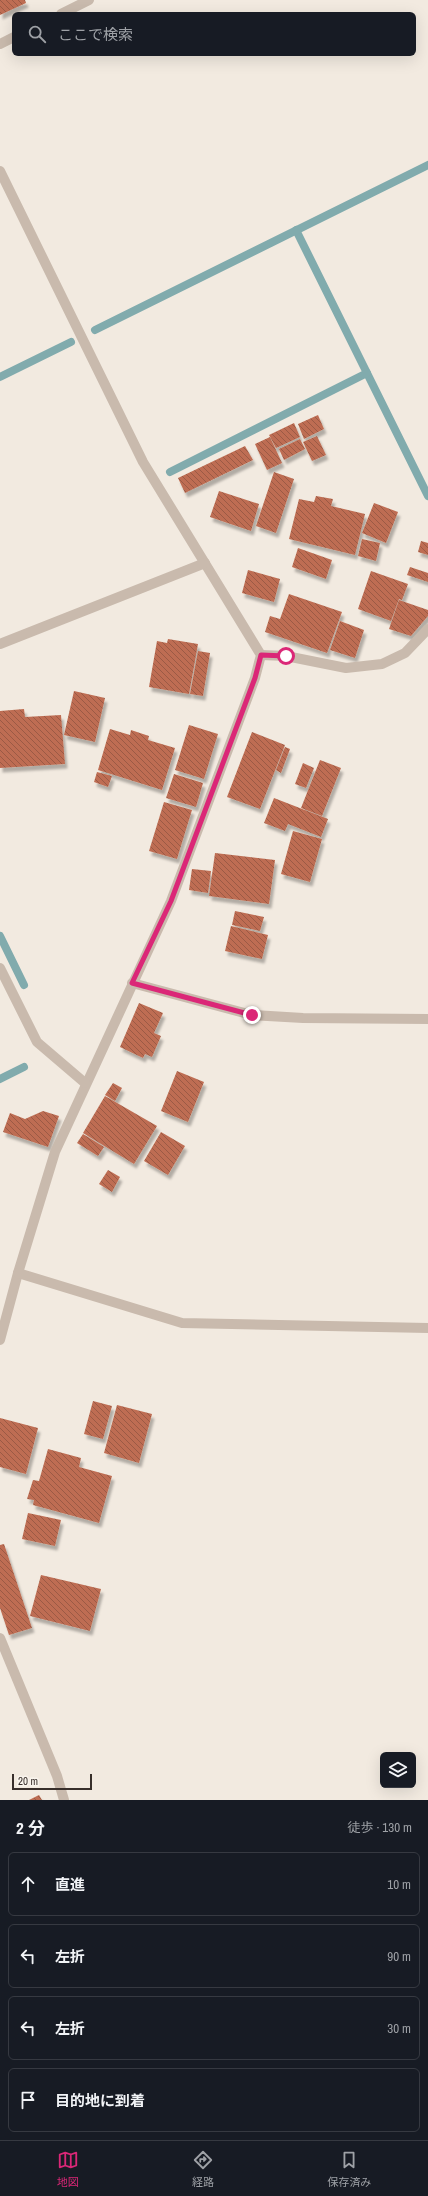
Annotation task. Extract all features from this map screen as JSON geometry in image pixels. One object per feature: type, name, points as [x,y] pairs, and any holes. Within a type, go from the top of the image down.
[{"type":"street","points":[[65,12],[89,0]]},
{"type":"street","points":[[0,44],[12,38]]},
{"type":"street","points":[[0,171],[143,462],[261,655],[255,678],[171,901],[85,1083],[55,1152],[18,1273],[0,1340]]},
{"type":"street","points":[[0,644],[205,563]]},
{"type":"street","points":[[261,655],[286,656],[346,668],[382,664],[405,653],[428,629]]},
{"type":"street","points":[[0,968],[37,1042],[85,1083]]},
{"type":"street","points":[[132,983],[252,1015],[303,1018],[428,1019]]},
{"type":"street","points":[[18,1273],[182,1323],[428,1328]]},
{"type":"street","points":[[0,1638],[57,1776],[64,1800]]},
{"type":"building","points":[[0,0],[25,0],[26,3],[0,15]]},
{"type":"building","points":[[318,415],[324,429],[304,439],[298,424]]},
{"type":"building","points":[[294,423],[300,437],[276,448],[269,435]]},
{"type":"building","points":[[317,436],[326,455],[312,461],[303,442]]},
{"type":"building","points":[[270,437],[282,463],[267,470],[255,444]]},
{"type":"building","points":[[300,439],[305,449],[284,460],[279,449]]},
{"type":"building","points":[[245,446],[253,460],[185,493],[178,478]]},
{"type":"building","points":[[274,472],[294,479],[276,533],[256,526]]},
{"type":"building","points":[[219,491],[259,504],[251,531],[210,517]]},
{"type":"building","points":[[316,496],[333,499],[331,506],[365,514],[355,555],[289,539],[299,499],[314,502]]},
{"type":"building","points":[[374,503],[398,512],[386,543],[362,533]]},
{"type":"building","points":[[362,539],[380,543],[376,561],[358,556]]},
{"type":"building","points":[[421,541],[428,543],[428,555],[418,552]]},
{"type":"building","points":[[298,548],[332,560],[326,579],[292,567]]},
{"type":"building","points":[[410,567],[428,573],[428,582],[407,575]]},
{"type":"building","points":[[248,570],[280,579],[274,602],[242,593]]},
{"type":"building","points":[[371,571],[408,584],[402,600],[399,599],[391,621],[358,609]]},
{"type":"building","points":[[289,594],[342,612],[327,653],[265,632],[270,616],[280,619]]},
{"type":"building","points":[[399,600],[428,610],[428,616],[411,636],[389,629]]},
{"type":"building","points":[[340,621],[364,630],[355,658],[330,650]]},
{"type":"building","points":[[168,639],[198,644],[189,694],[149,687],[157,641],[167,643]]},
{"type":"building","points":[[198,651],[210,653],[203,696],[190,694]]},
{"type":"building","points":[[74,691],[105,698],[95,742],[64,735]]},
{"type":"building","points":[[24,709],[25,717],[61,715],[65,764],[0,768],[0,711]]},
{"type":"building","points":[[189,725],[218,734],[204,779],[175,770]]},
{"type":"building","points":[[110,729],[130,735],[131,730],[149,736],[148,740],[175,748],[162,790],[98,770]]},
{"type":"building","points":[[252,732],[285,745],[260,809],[227,797]]},
{"type":"building","points":[[285,747],[290,749],[281,773],[276,770]]},
{"type":"building","points":[[320,760],[341,768],[322,816],[301,808]]},
{"type":"building","points":[[303,763],[314,768],[306,788],[295,784]]},
{"type":"building","points":[[97,772],[112,776],[108,787],[94,782]]},
{"type":"building","points":[[174,774],[203,783],[196,807],[166,798]]},
{"type":"building","points":[[274,798],[328,819],[321,837],[288,824],[285,831],[264,823]]},
{"type":"building","points":[[164,802],[192,810],[177,859],[149,851]]},
{"type":"building","points":[[293,831],[322,839],[310,882],[281,874]]},
{"type":"building","points":[[215,853],[275,860],[269,904],[209,896]]},
{"type":"building","points":[[192,869],[211,871],[208,893],[189,890]]},
{"type":"building","points":[[235,911],[264,917],[260,931],[232,925]]},
{"type":"building","points":[[231,926],[268,935],[262,959],[225,951]]},
{"type":"building","points":[[139,1003],[163,1013],[154,1033],[161,1036],[152,1057],[145,1054],[143,1058],[120,1047]]},
{"type":"building","points":[[177,1071],[204,1082],[188,1122],[161,1111]]},
{"type":"building","points":[[113,1083],[122,1088],[115,1101],[105,1095]]},
{"type":"building","points":[[105,1096],[157,1126],[134,1164],[83,1133]]},
{"type":"building","points":[[43,1111],[59,1116],[48,1147],[3,1132],[10,1113],[25,1119]]},
{"type":"building","points":[[161,1132],[185,1146],[168,1175],[144,1161]]},
{"type":"building","points":[[83,1134],[104,1147],[98,1156],[77,1143]]},
{"type":"building","points":[[108,1170],[120,1177],[112,1192],[99,1184]]},
{"type":"building","points":[[93,1401],[112,1406],[103,1439],[84,1434]]},
{"type":"building","points":[[117,1405],[152,1414],[139,1463],[104,1453]]},
{"type":"building","points":[[0,1418],[38,1428],[26,1474],[0,1467]]},
{"type":"building","points":[[48,1449],[81,1458],[79,1467],[112,1476],[99,1523],[33,1505],[34,1500],[27,1499],[33,1480],[39,1481]]},
{"type":"building","points":[[28,1513],[61,1520],[55,1546],[22,1539]]},
{"type":"building","points":[[4,1544],[32,1628],[9,1635],[0,1608],[0,1545]]},
{"type":"building","points":[[41,1575],[101,1589],[90,1631],[30,1616]]},
{"type":"building","points":[[39,1795],[42,1800],[29,1800]]},
{"type":"waterway","points":[[95,330],[428,165]]},
{"type":"waterway","points":[[296,230],[428,496]]},
{"type":"waterway","points":[[0,377],[71,342]]},
{"type":"waterway","points":[[170,472],[367,373]]},
{"type":"waterway","points":[[0,936],[24,985]]},
{"type":"waterway","points":[[0,1079],[24,1067]]},
{"type":"route","points":[[252,1015],[132,983],[171,901],[255,678],[261,655],[286,656]]}]
